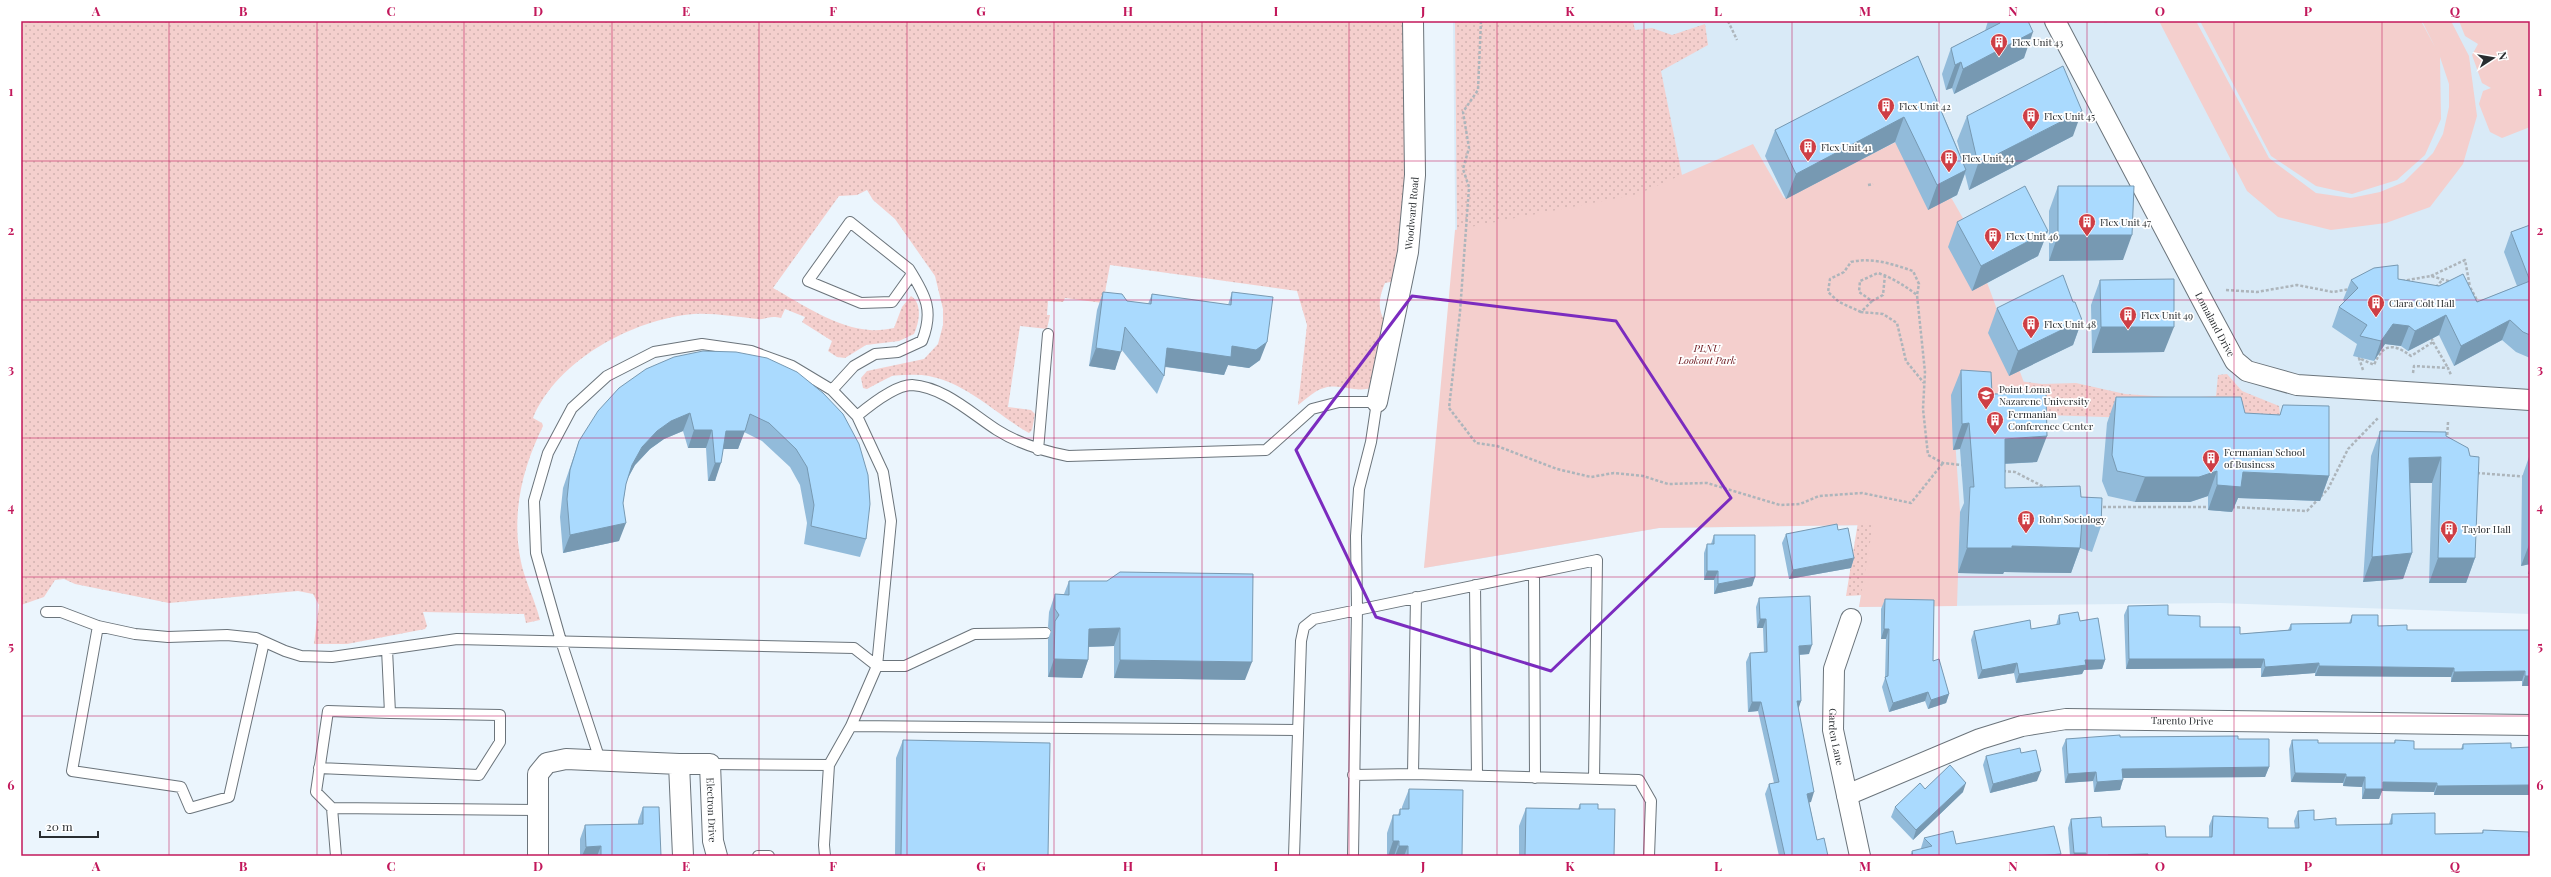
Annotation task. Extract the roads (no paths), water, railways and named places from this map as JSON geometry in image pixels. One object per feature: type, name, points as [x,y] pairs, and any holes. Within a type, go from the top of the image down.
[{"type":"street","name":"Woodward Road","points":[[1377,402],[1408,244],[1415,175],[1413,21]]},
{"type":"street","name":"Lomaland Drive","points":[[2056,21],[2235,361],[2247,371],[2297,385],[2530,400]]},
{"type":"street","name":"Garden Lane","points":[[1851,619],[1834,669],[1834,730],[1860,856]]},
{"type":"street","name":"Tarento Drive","points":[[1847,795],[1980,739],[2022,726],[2066,719],[2530,725]]},
{"type":"street","points":[[538,856],[538,774],[547,763],[566,759],[710,764]]},
{"type":"street","points":[[679,764],[683,856]]},
{"type":"street","name":"Electron Drive","points":[[710,764],[713,841],[717,856]]},
{"type":"lane","points":[[832,390],[854,366],[875,354],[898,352],[922,342],[929,324],[924,293],[912,274],[850,222],[808,281],[861,303],[892,302],[912,274]]},
{"type":"lane","points":[[1038,450],[1048,334]]},
{"type":"lane","points":[[600,760],[561,641],[536,553],[534,501],[548,453],[572,408],[607,376],[654,352],[702,344],[751,351],[792,366],[832,390],[857,416],[883,472],[891,521],[877,666],[851,726],[829,765],[824,845],[825,856]]},
{"type":"lane","points":[[857,416],[882,396],[911,385],[949,396],[998,431],[1038,450],[1068,456],[1266,450],[1312,410],[1339,402],[1377,402],[1371,442],[1359,489],[1356,536],[1357,609],[1352,856]]},
{"type":"lane","points":[[1294,856],[1301,641],[1304,627],[1314,619],[1597,560],[1594,779]]},
{"type":"lane","points":[[1534,573],[1535,778]]},
{"type":"lane","points":[[1475,585],[1477,776]]},
{"type":"lane","points":[[1413,774],[1416,597]]},
{"type":"lane","points":[[46,612],[61,612],[98,626],[135,634],[168,637],[227,635],[256,638],[301,656],[332,657],[457,639],[854,648],[877,666],[905,666],[974,634],[1046,633]]},
{"type":"lane","points":[[98,626],[72,771],[180,787],[190,808],[229,797],[264,642]]},
{"type":"lane","points":[[387,649],[390,713]]},
{"type":"lane","points":[[319,768],[479,775],[500,742],[500,716],[328,711],[319,768],[316,792],[332,808],[336,856]]},
{"type":"lane","points":[[851,726],[1297,730]]},
{"type":"lane","points":[[710,764],[829,765]]},
{"type":"lane","points":[[1353,775],[1413,774],[1639,780],[1651,801],[1650,856]]},
{"type":"lane","points":[[332,808],[537,810]]},
{"type":"lane","points":[[758,856],[769,856]]},
{"type":"place","name":"Flex Unit 43","points":[[1999,57]]},
{"type":"place","name":"Flex Unit 42","points":[[1886,121]]},
{"type":"place","name":"Flex Unit 45","points":[[2031,131]]},
{"type":"place","name":"Flex Unit 41","points":[[1808,162]]},
{"type":"place","name":"Flex Unit 44","points":[[1949,173]]},
{"type":"place","name":"Flex Unit 47","points":[[2087,237]]},
{"type":"place","name":"Flex Unit 46","points":[[1993,251]]},
{"type":"place","name":"Clara Colt Hall","points":[[2376,318]]},
{"type":"place","name":"Flex Unit 49","points":[[2128,330]]},
{"type":"place","name":"Flex Unit 48","points":[[2031,339]]},
{"type":"place","name":"Point Loma Nazarene University","points":[[1986,410]]},
{"type":"place","name":"Fermanian Conference Center","points":[[1995,435]]},
{"type":"place","name":"Fermanian School of Business","points":[[2211,473]]},
{"type":"place","name":"Rohr Sociology","points":[[2026,534]]},
{"type":"place","name":"Taylor Hall","points":[[2449,544]]},
{"type":"park label","name":"PLNU Lookout Park","points":[[1707,354]]}]
